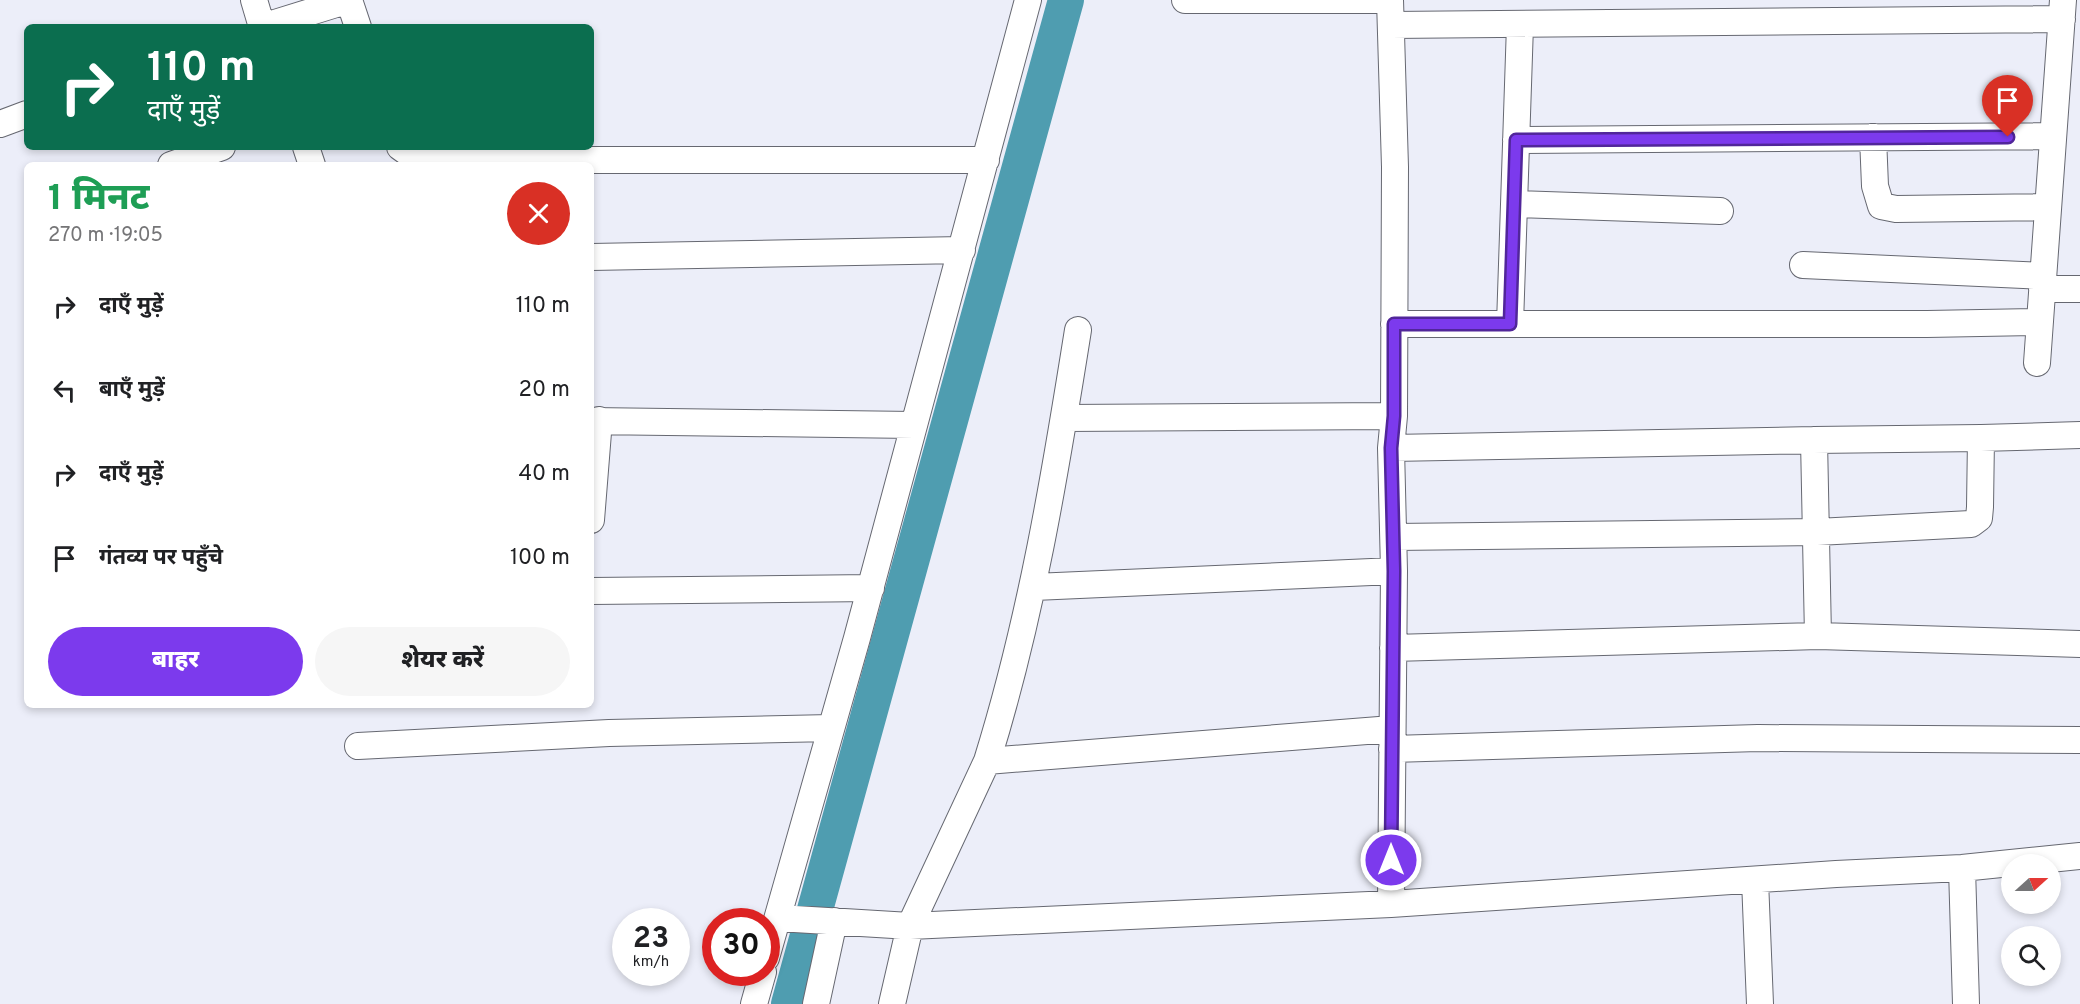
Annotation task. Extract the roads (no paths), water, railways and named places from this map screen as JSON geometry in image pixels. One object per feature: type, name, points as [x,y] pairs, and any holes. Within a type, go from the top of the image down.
[{"type":"street","points":[[254,0],[261,24]]},
{"type":"street","points":[[272,24],[349,0],[357,24]]},
{"type":"street","points":[[780,911],[871,588],[1028,0]]},
{"type":"street","points":[[1185,0],[1376,0]]},
{"type":"street","points":[[1391,904],[1394,537],[1391,448],[1394,416],[1395,167],[1390,12],[1520,25],[2070,17],[2053,136],[2037,363]]},
{"type":"street","points":[[1510,324],[1520,25]]},
{"type":"street","points":[[0,124],[24,115]]},
{"type":"street","points":[[1516,140],[2053,136]]},
{"type":"street","points":[[1874,137],[1875,186],[1881,206],[1896,209],[2048,207]]},
{"type":"street","points":[[180,162],[214,150]]},
{"type":"street","points":[[404,150],[440,160],[986,160]]},
{"type":"street","points":[[1514,204],[1720,211]]},
{"type":"street","points":[[594,257],[962,250]]},
{"type":"street","points":[[1803,266],[2043,282],[2080,289]]},
{"type":"street","points":[[1394,324],[2040,322]]},
{"type":"street","points":[[892,1004],[910,926],[987,761],[1000,719],[1034,587],[1078,330]]},
{"type":"street","points":[[1064,418],[1394,416]]},
{"type":"street","points":[[594,445],[595,420],[914,425]]},
{"type":"street","points":[[1391,448],[2080,435]]},
{"type":"street","points":[[1394,537],[1817,532],[1971,524],[1979,518],[1981,438]]},
{"type":"street","points":[[1814,440],[1818,636]]},
{"type":"street","points":[[1034,587],[1394,571]]},
{"type":"street","points":[[594,591],[871,588]]},
{"type":"street","points":[[1392,648],[1818,636],[2080,644]]},
{"type":"street","points":[[358,746],[609,733],[831,728]]},
{"type":"street","points":[[987,761],[1392,739],[2080,740]]},
{"type":"street","points":[[780,918],[910,926],[1391,904],[1962,867],[2080,856]]},
{"type":"street","points":[[1962,867],[1966,1004]]},
{"type":"street","points":[[1755,880],[1760,1004]]},
{"type":"street","points":[[816,1004],[834,921]]},
{"type":"street","points":[[754,1004],[759,986]]},
{"type":"waterway","points":[[789,1004],[1066,0]]}]
